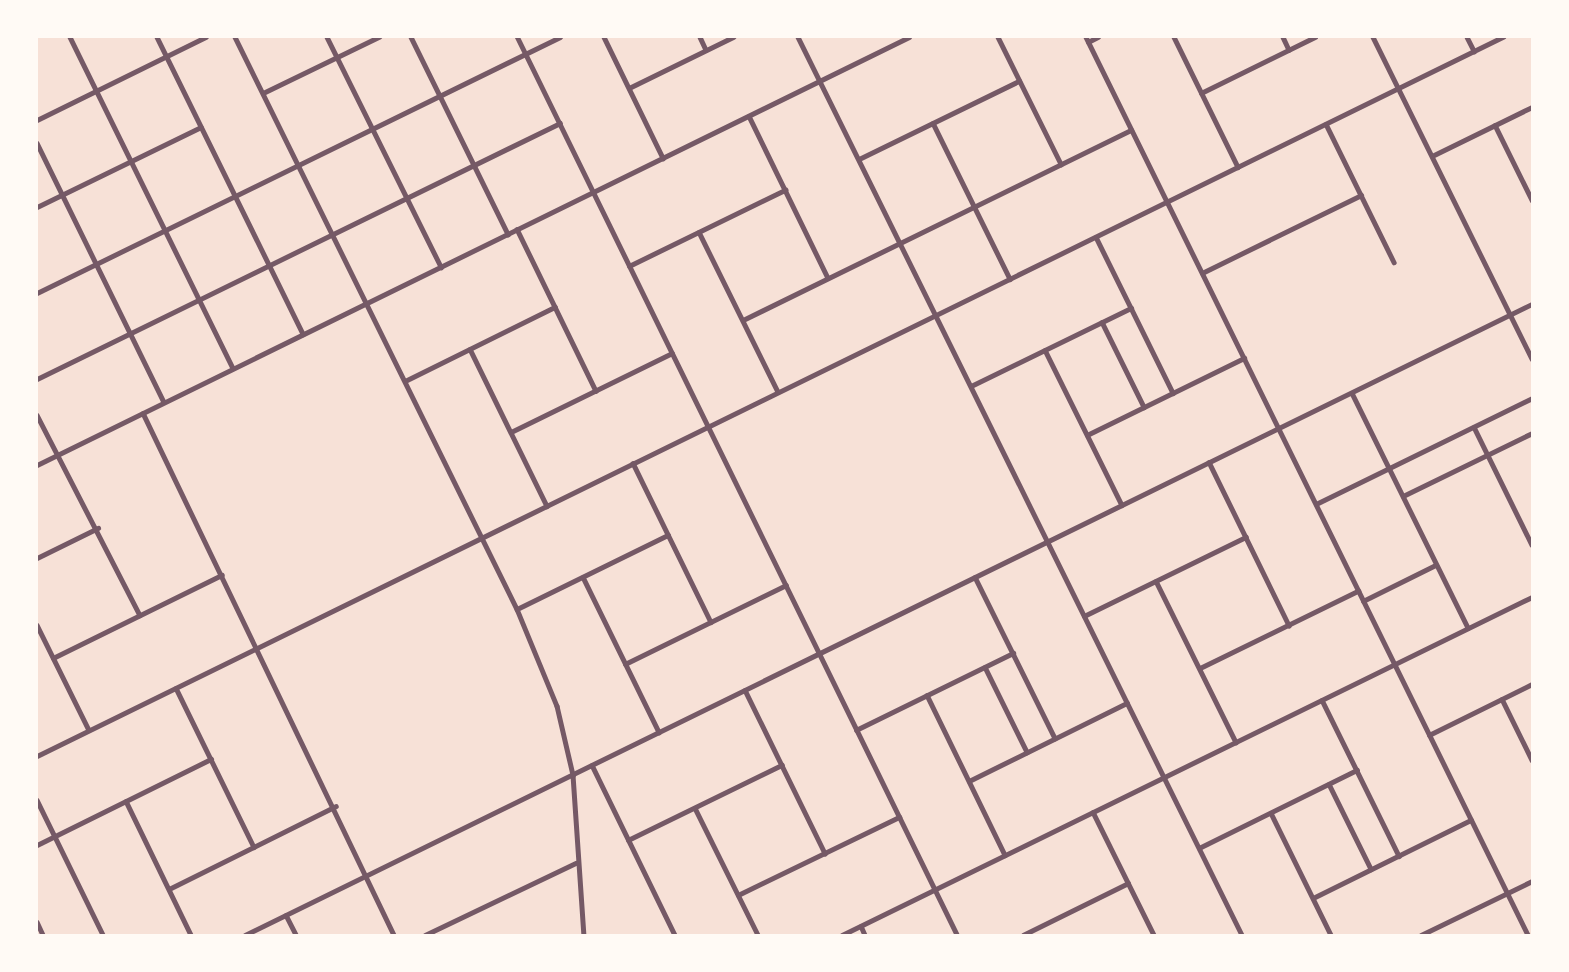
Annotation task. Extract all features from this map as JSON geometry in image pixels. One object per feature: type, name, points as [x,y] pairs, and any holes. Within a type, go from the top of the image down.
[{"type":"street","points":[[70,37],[233,368]]},
{"type":"street","points":[[157,37],[303,334]]},
{"type":"street","points":[[37,120],[206,37]]},
{"type":"street","points":[[235,37],[517,609],[557,706],[573,775],[576,863],[584,935]]},
{"type":"street","points":[[327,37],[440,267]]},
{"type":"street","points":[[263,93],[379,37]]},
{"type":"street","points":[[411,37],[508,234]]},
{"type":"street","points":[[517,37],[957,935]]},
{"type":"street","points":[[37,293],[560,37]]},
{"type":"street","points":[[604,37],[663,158]]},
{"type":"street","points":[[700,37],[706,50]]},
{"type":"street","points":[[629,88],[733,37]]},
{"type":"street","points":[[798,37],[1241,935]]},
{"type":"street","points":[[37,465],[909,37]]},
{"type":"street","points":[[998,37],[1061,164]]},
{"type":"street","points":[[1098,37],[1087,39],[1528,935]]},
{"type":"street","points":[[1174,37],[1238,167]]},
{"type":"street","points":[[1283,37],[1289,50]]},
{"type":"street","points":[[1201,93],[1315,37]]},
{"type":"street","points":[[1374,37],[1532,359]]},
{"type":"street","points":[[1467,37],[1474,51]]},
{"type":"street","points":[[37,756],[1503,37]]},
{"type":"street","points":[[859,159],[1019,81]]},
{"type":"street","points":[[1432,156],[1532,107]]},
{"type":"street","points":[[748,116],[828,278]]},
{"type":"street","points":[[37,379],[559,123]]},
{"type":"street","points":[[933,123],[1010,279]]},
{"type":"street","points":[[1326,124],[1394,262]]},
{"type":"street","points":[[1495,125],[1532,200]]},
{"type":"street","points":[[37,207],[201,127]]},
{"type":"street","points":[[743,320],[1131,130]]},
{"type":"street","points":[[37,143],[164,402]]},
{"type":"street","points":[[629,266],[785,190]]},
{"type":"street","points":[[1202,273],[1361,195]]},
{"type":"street","points":[[517,229],[596,391]]},
{"type":"street","points":[[699,232],[778,392]]},
{"type":"street","points":[[1096,236],[1173,393]]},
{"type":"street","points":[[245,935],[1532,304]]},
{"type":"street","points":[[405,381],[555,307]]},
{"type":"street","points":[[971,386],[1131,308]]},
{"type":"street","points":[[1102,322],[1144,407]]},
{"type":"street","points":[[470,349],[547,506]]},
{"type":"street","points":[[1045,350],[1122,505]]},
{"type":"street","points":[[511,432],[672,353]]},
{"type":"street","points":[[1087,435],[1244,358]]},
{"type":"street","points":[[1352,393],[1468,628]]},
{"type":"street","points":[[1316,505],[1532,398]]},
{"type":"street","points":[[143,413],[370,874],[394,935]]},
{"type":"street","points":[[37,415],[61,453],[140,615]]},
{"type":"street","points":[[1474,427],[1532,545]]},
{"type":"street","points":[[1403,496],[1532,433]]},
{"type":"street","points":[[1209,462],[1289,625]]},
{"type":"street","points":[[633,464],[711,622]]},
{"type":"street","points":[[37,558],[97,528]]},
{"type":"street","points":[[517,609],[668,535]]},
{"type":"street","points":[[1084,616],[1246,537]]},
{"type":"street","points":[[1363,601],[1437,565]]},
{"type":"street","points":[[53,658],[222,575]]},
{"type":"street","points":[[583,577],[659,732]]},
{"type":"street","points":[[975,577],[1055,738]]},
{"type":"street","points":[[1156,581],[1236,742]]},
{"type":"street","points":[[625,664],[786,585]]},
{"type":"street","points":[[1200,668],[1358,591]]},
{"type":"street","points":[[842,935],[1532,597]]},
{"type":"street","points":[[37,625],[89,730]]},
{"type":"street","points":[[856,730],[1013,653]]},
{"type":"street","points":[[985,667],[1027,752]]},
{"type":"street","points":[[1429,735],[1532,684]]},
{"type":"street","points":[[176,688],[254,847]]},
{"type":"street","points":[[745,690],[825,853]]},
{"type":"street","points":[[927,695],[1005,855]]},
{"type":"street","points":[[1502,699],[1532,760]]},
{"type":"street","points":[[1322,700],[1399,856]]},
{"type":"street","points":[[969,781],[1127,703]]},
{"type":"street","points":[[37,845],[211,759]]},
{"type":"street","points":[[592,765],[675,935]]},
{"type":"street","points":[[628,840],[782,765]]},
{"type":"street","points":[[1199,848],[1357,771]]},
{"type":"street","points":[[1329,784],[1371,869]]},
{"type":"street","points":[[37,800],[103,935]]},
{"type":"street","points":[[125,801],[191,935]]},
{"type":"street","points":[[169,889],[336,806]]},
{"type":"street","points":[[695,807],[758,935]]},
{"type":"street","points":[[1093,812],[1154,935]]},
{"type":"street","points":[[1271,813],[1331,935]]},
{"type":"street","points":[[738,895],[899,817]]},
{"type":"street","points":[[1313,898],[1471,820]]},
{"type":"street","points":[[425,935],[576,863]]},
{"type":"street","points":[[1422,935],[1532,881]]},
{"type":"street","points":[[1023,935],[1128,883]]},
{"type":"street","points":[[286,915],[296,935]]},
{"type":"street","points":[[37,922],[44,935]]},
{"type":"street","points":[[861,926],[865,935]]},
{"type":"street","points":[[1041,927],[1045,935]]},
{"type":"street","points":[[1436,928],[1440,935]]}]
